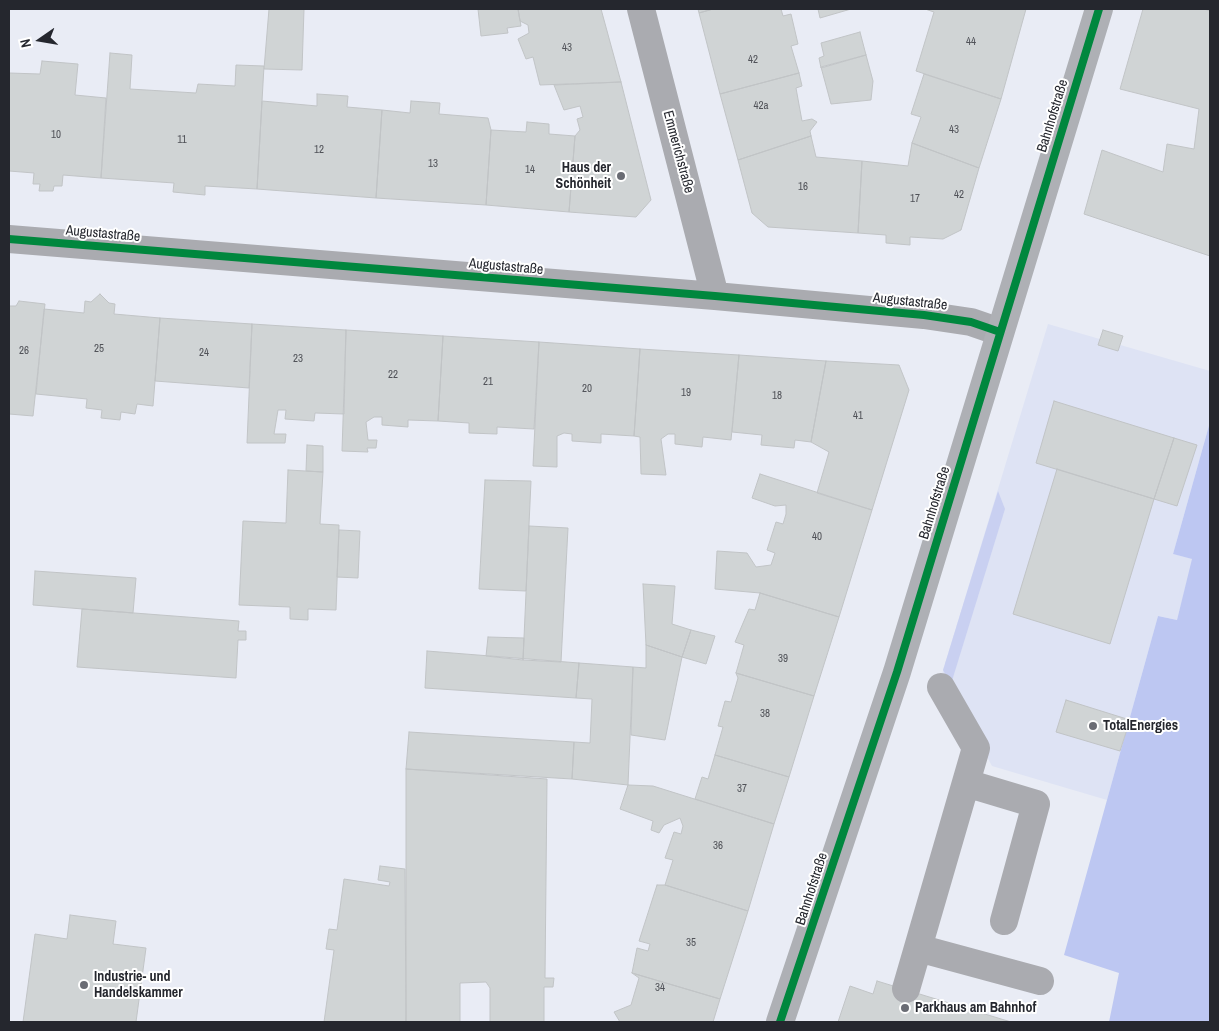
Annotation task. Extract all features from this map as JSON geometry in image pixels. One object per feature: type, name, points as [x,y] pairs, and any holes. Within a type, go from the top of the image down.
[{"type":"main road","name":"Bahnhofstraße","points":[[785,1016],[897,672],[1099,9]]},
{"type":"street","name":"Emmerichstraße","points":[[641,9],[715,296]]},
{"type":"street","name":"Augustastraße","points":[[9,239],[715,296],[948,318],[971,322],[1000,332]]},
{"type":"street","points":[[906,990],[976,748],[941,687]]},
{"type":"street","points":[[966,783],[1036,804],[1004,921]]},
{"type":"street","points":[[918,948],[1040,981]]},
{"type":"shaded area","points":[[1048,324],[1210,371],[1210,422],[1173,554],[1193,559],[1177,620],[1158,616],[1107,800],[992,766],[942,674]]},
{"type":"shaded area","points":[[1210,422],[1210,1022],[1109,1022],[1119,973],[1064,955],[1158,616],[1177,620],[1192,559],[1173,554]]},
{"type":"shaded area","points":[[998,491],[1005,509],[951,684],[943,670]]},
{"type":"building","points":[[269,9],[304,9],[302,70],[264,69]]},
{"type":"building","points":[[478,9],[518,9],[521,26],[507,28],[508,33],[481,36]]},
{"type":"building","points":[[518,9],[601,9],[621,82],[540,85],[533,57],[526,59],[518,39],[529,33],[528,25],[520,21]]},
{"type":"building","points":[[698,9],[713,9],[699,13]]},
{"type":"building","points":[[713,9],[781,9],[783,16],[791,14],[798,44],[791,46],[799,73],[720,94],[699,13]]},
{"type":"building","points":[[818,9],[851,9],[820,18]]},
{"type":"building","points":[[925,9],[1026,9],[1001,99],[916,71],[934,12]]},
{"type":"building","points":[[1143,9],[1204,9],[1210,11],[1210,256],[1084,214],[1102,150],[1163,172],[1167,144],[1194,149],[1199,109],[1120,89]]},
{"type":"building","points":[[860,32],[866,55],[821,68],[819,58],[824,56],[821,43]]},
{"type":"building","points":[[110,53],[132,55],[130,89],[196,93],[198,84],[235,86],[236,65],[264,66],[257,189],[205,186],[205,195],[173,192],[174,183],[101,178]]},
{"type":"building","points":[[866,55],[873,81],[871,100],[831,104],[821,67]]},
{"type":"building","points":[[42,61],[78,64],[75,95],[106,98],[101,178],[63,175],[62,186],[54,186],[53,191],[39,191],[40,184],[33,184],[34,173],[9,171],[9,73],[40,74]]},
{"type":"building","points":[[799,73],[802,86],[796,88],[802,121],[812,119],[817,122],[810,131],[811,136],[738,160],[720,94]]},
{"type":"building","points":[[924,74],[1001,99],[979,168],[912,143],[921,117],[911,114]]},
{"type":"building","points":[[621,82],[651,200],[636,217],[569,212],[575,136],[580,130],[577,119],[583,117],[580,106],[564,110],[554,85]]},
{"type":"building","points":[[317,94],[348,96],[347,107],[382,110],[376,198],[257,189],[262,101],[317,106]]},
{"type":"building","points":[[411,101],[440,103],[439,114],[488,118],[491,130],[486,205],[376,198],[382,110],[410,113]]},
{"type":"building","points":[[527,122],[549,124],[549,134],[575,136],[569,212],[486,205],[491,130],[526,132]]},
{"type":"building","points":[[811,136],[816,157],[862,161],[858,233],[768,227],[752,213],[738,160]]},
{"type":"building","points":[[912,143],[979,168],[961,230],[943,239],[910,237],[910,245],[886,243],[886,235],[858,233],[862,161],[908,166]]},
{"type":"building","points":[[100,294],[109,303],[115,304],[114,314],[160,318],[153,406],[137,404],[135,414],[121,412],[120,420],[101,418],[102,410],[86,408],[87,399],[36,394],[44,309],[84,313],[85,301],[91,302]]},
{"type":"building","points":[[19,301],[45,304],[33,416],[9,414],[9,306],[16,306]]},
{"type":"building","points":[[160,318],[252,324],[249,388],[155,381]]},
{"type":"building","points":[[252,324],[346,330],[344,414],[315,413],[314,421],[285,419],[286,410],[278,410],[274,434],[286,434],[285,443],[247,443]]},
{"type":"building","points":[[346,330],[443,336],[438,421],[408,420],[408,427],[382,425],[382,417],[374,417],[366,422],[368,440],[377,440],[376,448],[367,448],[368,452],[342,451]]},
{"type":"building","points":[[1103,330],[1123,336],[1118,351],[1098,345]]},
{"type":"building","points":[[443,336],[539,342],[534,429],[497,427],[497,434],[469,433],[469,423],[438,421]]},
{"type":"building","points":[[539,342],[640,349],[634,436],[601,434],[601,443],[572,441],[572,434],[564,433],[557,436],[557,467],[533,466]]},
{"type":"building","points":[[640,349],[739,355],[731,440],[703,437],[702,447],[675,444],[675,434],[668,434],[661,439],[666,475],[641,474],[640,437],[634,436]]},
{"type":"building","points":[[739,355],[826,361],[811,442],[795,440],[794,448],[761,445],[762,435],[732,432]]},
{"type":"building","points":[[826,361],[899,365],[909,390],[872,510],[817,493],[829,452],[811,442]]},
{"type":"building","points":[[1054,401],[1174,438],[1154,499],[1036,463]]},
{"type":"building","points":[[1174,438],[1197,445],[1177,506],[1154,499]]},
{"type":"building","points":[[307,445],[323,446],[323,472],[306,471]]},
{"type":"building","points":[[1057,469],[1154,499],[1110,644],[1013,614]]},
{"type":"building","points":[[288,470],[323,472],[320,524],[339,525],[336,610],[308,609],[308,620],[290,619],[290,607],[239,605],[243,521],[286,523]]},
{"type":"building","points":[[760,474],[872,510],[839,617],[760,593],[715,589],[717,551],[747,553],[756,567],[771,565],[775,553],[767,550],[776,522],[783,524],[786,505],[775,506],[752,498]]},
{"type":"building","points":[[485,480],[531,481],[526,591],[479,589]]},
{"type":"building","points":[[529,526],[568,528],[561,662],[523,660]]},
{"type":"building","points":[[339,530],[360,531],[358,578],[337,577]]},
{"type":"building","points":[[35,571],[136,578],[133,613],[33,605]]},
{"type":"building","points":[[643,584],[675,586],[672,624],[691,630],[682,657],[646,645]]},
{"type":"building","points":[[760,593],[839,617],[814,696],[736,673],[744,645],[735,642],[749,609],[755,610]]},
{"type":"building","points":[[82,609],[239,621],[238,631],[246,631],[246,640],[238,640],[236,678],[77,667]]},
{"type":"building","points":[[691,630],[715,636],[706,664],[682,657]]},
{"type":"building","points":[[488,637],[524,638],[523,660],[486,656]]},
{"type":"building","points":[[646,645],[682,657],[665,740],[631,735],[633,667],[646,668]]},
{"type":"building","points":[[427,651],[579,663],[576,698],[425,688]]},
{"type":"building","points":[[579,663],[633,667],[628,785],[572,779],[574,742],[590,743],[592,699],[576,698]]},
{"type":"building","points":[[736,673],[814,696],[789,777],[715,755],[723,727],[718,726],[725,701],[731,702],[738,678]]},
{"type":"building","name":"TotalEnergies","points":[[1066,700],[1130,720],[1120,751],[1056,732]]},
{"type":"building","points":[[409,732],[574,742],[572,779],[406,769]]},
{"type":"building","points":[[715,755],[789,777],[774,824],[695,799],[702,777],[708,779]]},
{"type":"building","points":[[406,769],[547,779],[545,978],[554,978],[553,987],[544,987],[544,1022],[490,1022],[490,988],[486,982],[460,983],[460,1022],[406,1022]]},
{"type":"building","points":[[628,785],[653,786],[774,824],[748,911],[665,885],[673,860],[665,858],[674,832],[681,834],[683,826],[680,818],[664,825],[659,833],[651,830],[653,821],[620,809]]},
{"type":"building","points":[[380,866],[405,869],[406,1022],[324,1022],[334,950],[326,949],[329,929],[337,930],[344,879],[389,886],[390,882],[378,880]]},
{"type":"building","points":[[657,885],[665,885],[748,911],[720,999],[632,973],[637,948],[648,951],[650,944],[639,941]]},
{"type":"building","name":"Industrie- und Handelskammer","points":[[70,915],[116,921],[113,944],[146,948],[136,1022],[23,1022],[35,934],[67,939]]},
{"type":"building","points":[[632,973],[720,999],[713,1022],[620,1022],[614,1012],[631,1005],[639,978]]},
{"type":"building","name":"Parkhaus am Bahnhof","points":[[877,981],[1011,1022],[838,1022],[850,986],[873,994]]},
{"type":"cycle path","points":[[780,1022],[897,672],[1099,9]]},
{"type":"cycle path","points":[[9,239],[715,296],[924,315],[971,322],[1000,332]]},
{"type":"place","name":"Haus der Schönheit","points":[[621,176]]},
{"type":"place","name":"TotalEnergies","points":[[1093,726]]},
{"type":"place","name":"Industrie- und Handelskammer","points":[[84,985]]},
{"type":"place","name":"Parkhaus am Bahnhof","points":[[905,1008]]}]
